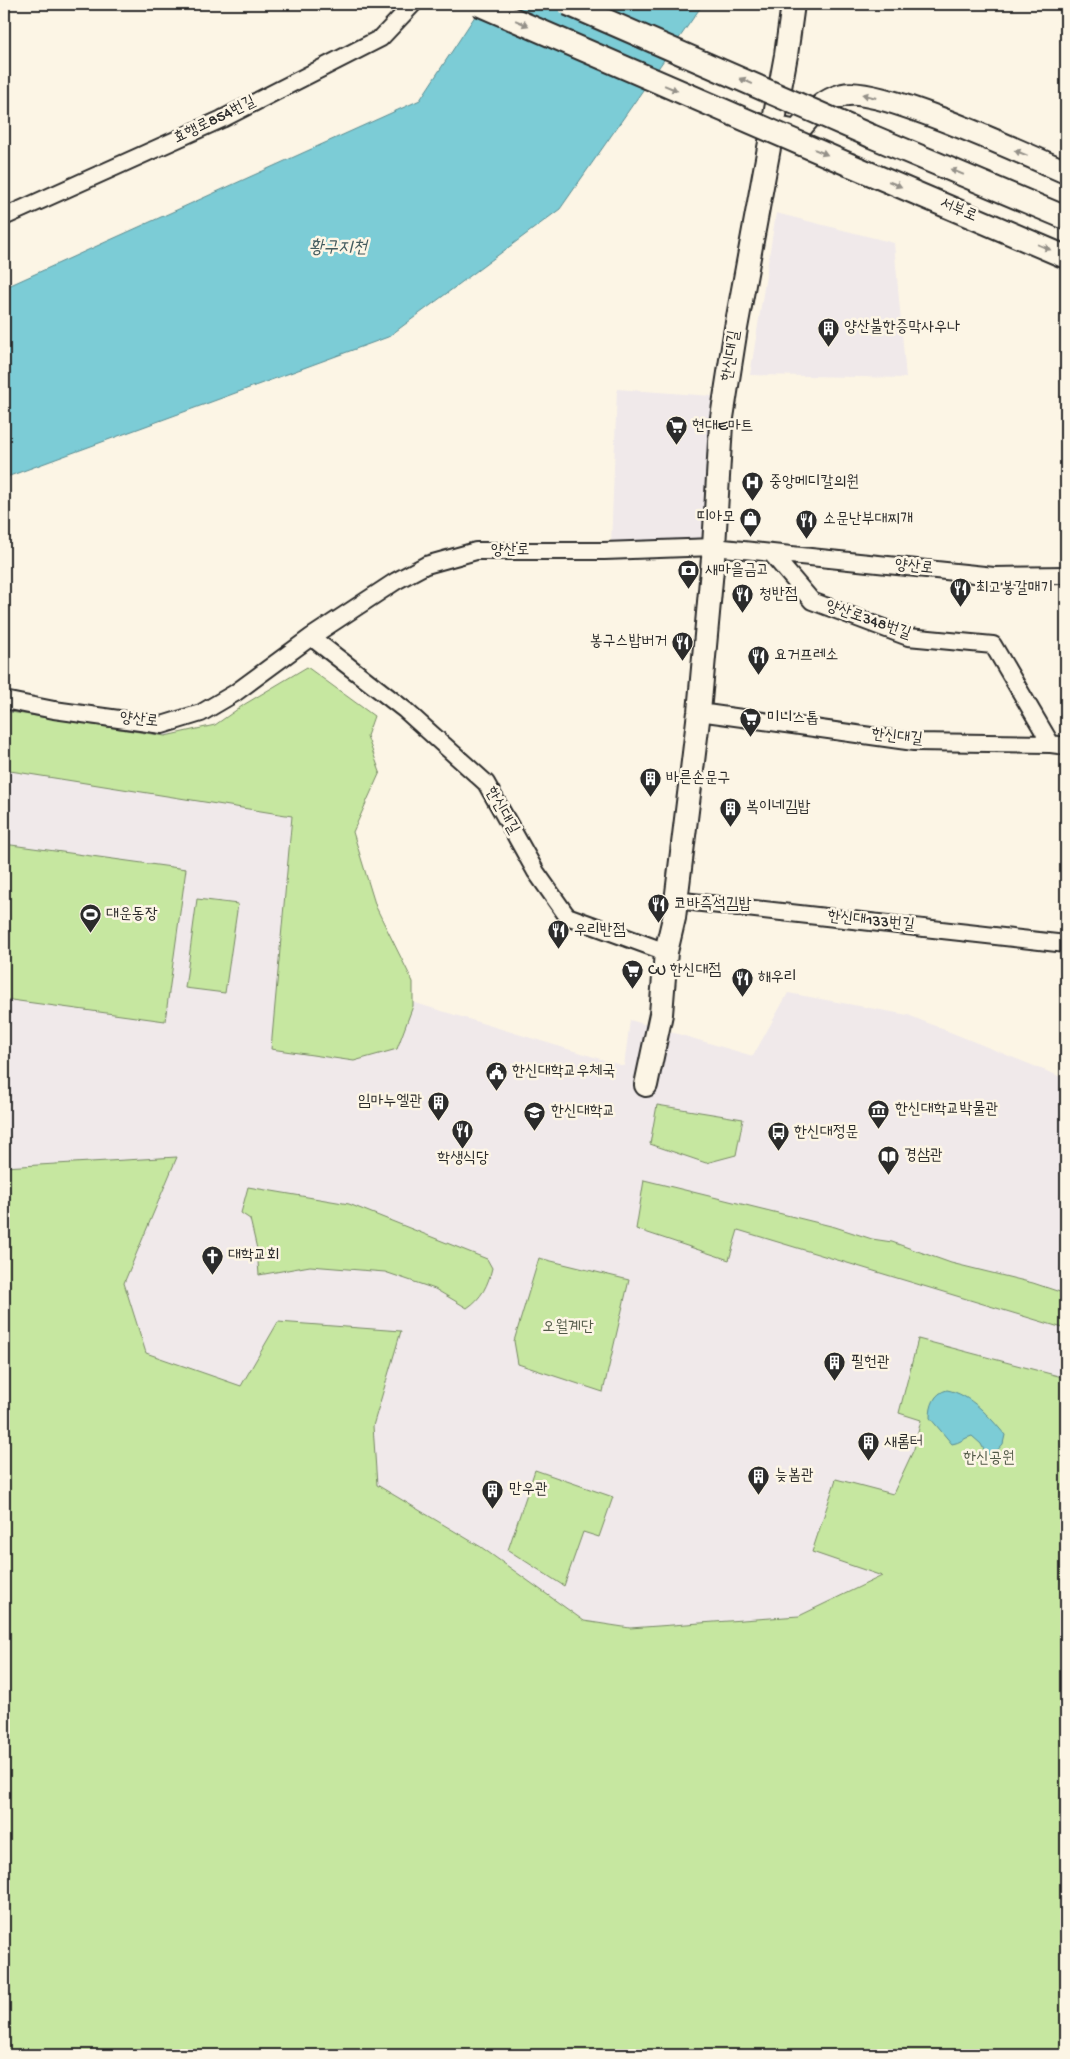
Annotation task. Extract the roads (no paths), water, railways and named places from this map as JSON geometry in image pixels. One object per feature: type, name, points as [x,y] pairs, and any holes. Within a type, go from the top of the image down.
[{"type":"main road","name":"서부로","points":[[478,4],[1066,257]]},
{"type":"main road","points":[[568,4],[871,136],[1066,218]]},
{"type":"main road","name":"한신대길","points":[[646,1084],[660,1014],[666,952],[674,918],[699,712],[714,547],[721,424],[786,56],[793,4]]},
{"type":"main road","points":[[772,128],[797,132],[818,106],[842,95],[855,93],[926,113],[1066,172]]},
{"type":"street","name":"효행로854번길","points":[[4,217],[222,119],[381,38],[413,4]]},
{"type":"street","name":"양산로","points":[[4,700],[54,710],[162,725],[201,713],[235,692],[311,637],[396,581],[426,565],[476,551],[604,551],[714,547],[994,576],[1066,575]]},
{"type":"street","name":"양산로348번길","points":[[771,553],[812,601],[908,637],[993,645],[1059,745]]},
{"type":"street","name":"한신대길","points":[[311,637],[405,710],[486,783],[536,872],[567,916],[666,952]]},
{"type":"street","name":"한신대길","points":[[699,712],[914,742],[1059,745]]},
{"type":"street","name":"한신대133번길","points":[[675,900],[1066,943]]},
{"type":"water","name":"황구지천","points":[[483,4],[703,4],[560,209],[388,337],[4,478],[4,288],[420,100]]},
{"type":"water","points":[[947,1390],[972,1401],[1005,1435],[1003,1444],[993,1455],[986,1454],[981,1444],[972,1436],[952,1444],[930,1418],[931,1409],[936,1397]]},
{"type":"place","name":"양산불한증막사우나","points":[[828,347]]},
{"type":"place","name":"현대E마트","points":[[676,446]]},
{"type":"place","name":"중앙메디칼의원","points":[[753,502]]},
{"type":"place","name":"띠아모","points":[[751,537]]},
{"type":"place","name":"소문난부대찌개","points":[[807,539]]},
{"type":"place","name":"새마을금고","points":[[689,590]]},
{"type":"place","name":"최고봉갈매기","points":[[960,608]]},
{"type":"place","name":"청반점","points":[[743,614]]},
{"type":"place","name":"봉구스밥버거","points":[[683,661]]},
{"type":"place","name":"요거프레소","points":[[758,675]]},
{"type":"place","name":"미니스톱","points":[[751,738]]},
{"type":"place","name":"바른손문구","points":[[650,798]]},
{"type":"place","name":"복이네김밥","points":[[730,827]]},
{"type":"place","name":"코바즉석김밥","points":[[658,924]]},
{"type":"place","name":"대운동장","points":[[90,934]]},
{"type":"place","name":"우리반점","points":[[558,950]]},
{"type":"place","name":"CU 한신대점","points":[[632,990]]},
{"type":"place","name":"해우리","points":[[742,997]]},
{"type":"place","name":"한신대학교우체국","points":[[496,1091]]},
{"type":"place","name":"임마누엘관","points":[[438,1121]]},
{"type":"place","name":"한신대학교박물관","points":[[879,1129]]},
{"type":"place","name":"한신대학교","points":[[535,1131]]},
{"type":"place","name":"학생식당","points":[[463,1149]]},
{"type":"place","name":"한신대정문","points":[[778,1152]]},
{"type":"place","name":"경삼관","points":[[888,1175]]},
{"type":"place","name":"대학교회","points":[[212,1275]]},
{"type":"place","name":"필헌관","points":[[835,1382]]},
{"type":"place","name":"새롬터","points":[[868,1462]]},
{"type":"place","name":"늦봄관","points":[[759,1495]]},
{"type":"place","name":"만우관","points":[[493,1509]]},
{"type":"park label","name":"오월계단","points":[[568,1328]]},
{"type":"park label","name":"한신공원","points":[[989,1459]]}]
